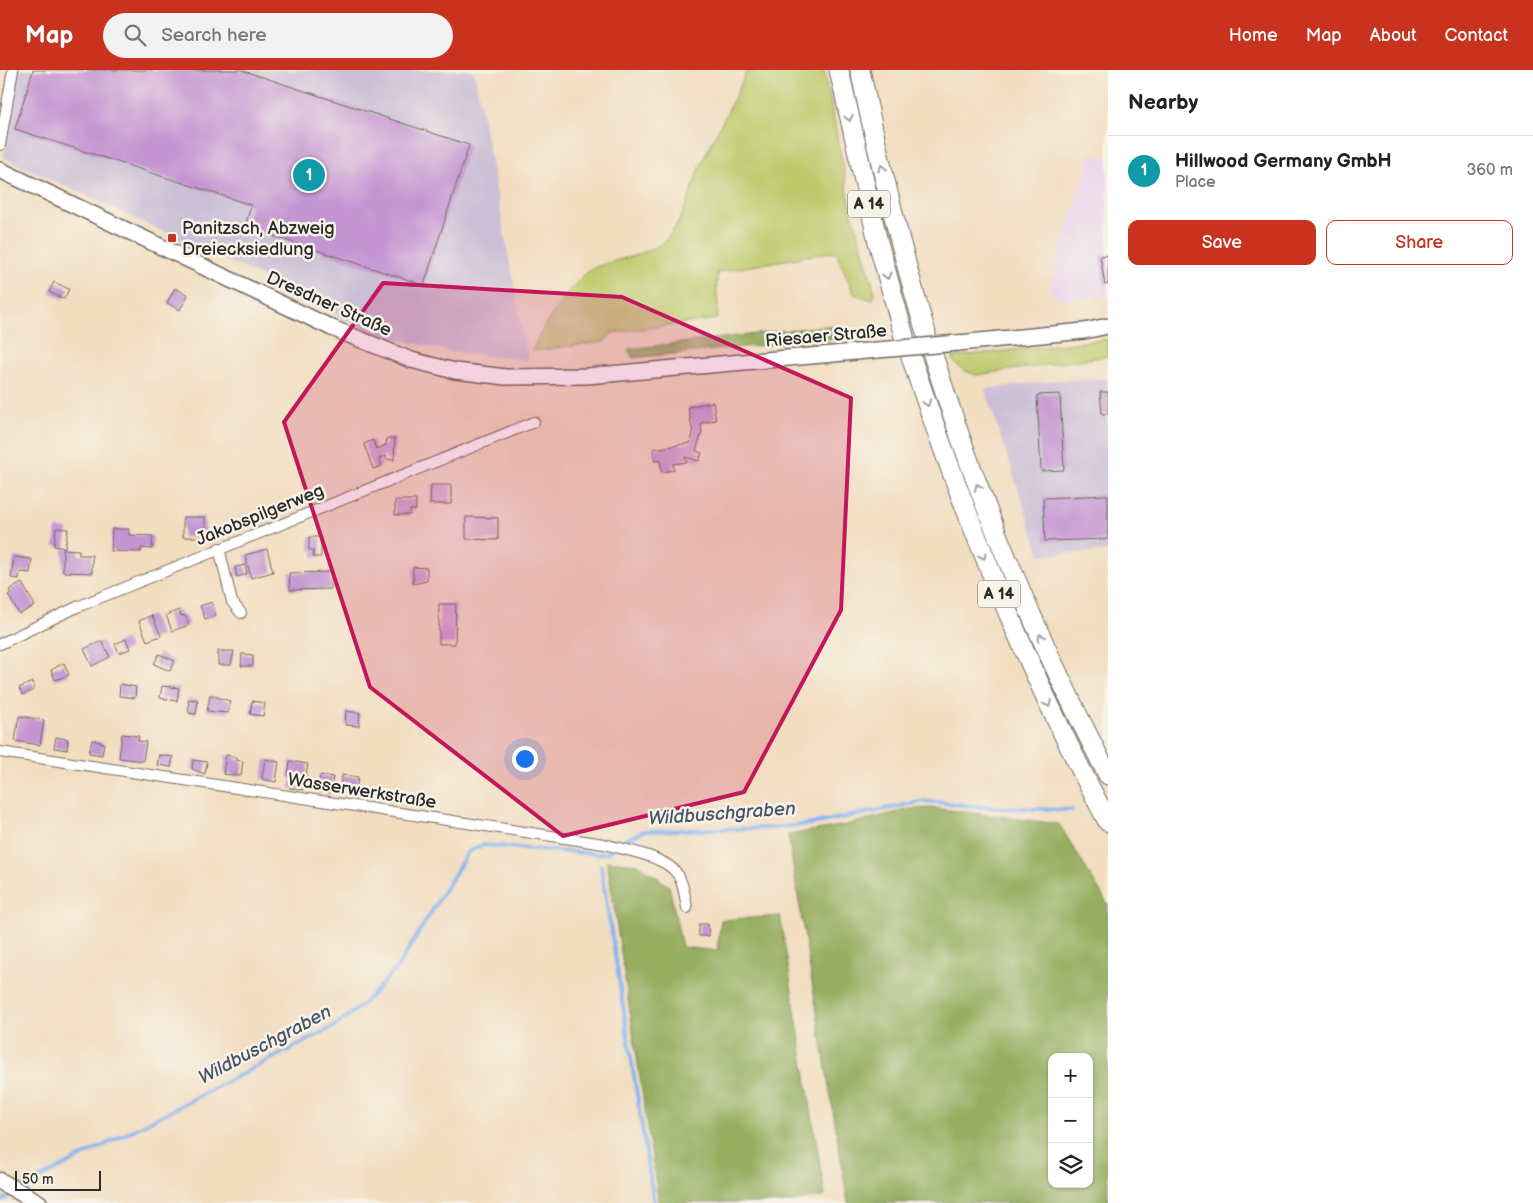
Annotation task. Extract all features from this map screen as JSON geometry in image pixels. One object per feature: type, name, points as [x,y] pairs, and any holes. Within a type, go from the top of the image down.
[{"type":"highway","name":"A 14","points":[[839,70],[876,232],[904,336]]},
{"type":"highway","name":"A 14","points":[[860,70],[910,282],[926,333]]},
{"type":"highway","name":"A 14","points":[[933,355],[961,441],[1010,567],[1064,688],[1108,775]]},
{"type":"highway","name":"A 14","points":[[911,357],[966,515],[1012,626],[1052,712],[1108,822]]},
{"type":"main road","name":"Dresdner Straße","points":[[0,170],[332,328],[383,350],[411,360],[455,371],[506,377],[547,378]]},
{"type":"main road","name":"Riesaer Straße","points":[[547,378],[958,343],[1084,331],[1108,326]]},
{"type":"main road","points":[[5,1184],[34,1200]]},
{"type":"street","points":[[0,145],[13,70]]},
{"type":"street","name":"Jakobspilgerweg","points":[[0,644],[77,607],[219,548],[510,434],[534,422]]},
{"type":"street","points":[[219,548],[232,602],[241,612]]},
{"type":"street","name":"Wasserwerkstraße","points":[[0,752],[604,844],[658,859],[671,866],[682,883],[687,908]]},
{"type":"highlighted area","points":[[383,283],[622,297],[851,398],[841,610],[744,792],[563,836],[370,687],[284,422]]},
{"type":"shaded area","points":[[15,70],[474,70],[528,360],[453,352],[373,334],[284,287],[4,158]]},
{"type":"shaded area","points":[[1091,154],[1108,159],[1108,295],[1063,301],[1049,290]]},
{"type":"shaded area","points":[[1108,379],[1108,551],[1040,555],[985,389],[1060,380]]},
{"type":"green space","points":[[747,70],[824,70],[852,213],[875,293],[872,300],[854,294],[837,254],[830,252],[718,272],[717,319],[612,333],[604,342],[532,351],[559,304],[587,272],[604,264],[650,250],[658,246],[672,232],[683,212],[705,156]]},
{"type":"green space","points":[[825,326],[844,329],[846,337],[633,358],[628,349]]},
{"type":"green space","points":[[1108,339],[1108,356],[976,375],[963,370],[953,361],[953,357]]},
{"type":"green space","points":[[933,808],[1059,824],[1108,905],[1108,1203],[848,1203],[788,835],[846,825],[910,809]]},
{"type":"green space","points":[[607,861],[638,864],[669,886],[682,947],[717,951],[721,920],[780,916],[825,1196],[785,1203],[659,1203]]},
{"type":"building","points":[[33,70],[241,70],[469,145],[424,285],[245,227],[251,205],[15,129]]},
{"type":"building","points":[[1108,255],[1108,284],[1105,285],[1100,256]]},
{"type":"building","points":[[54,282],[69,289],[64,299],[49,292]]},
{"type":"building","points":[[175,288],[188,295],[180,310],[167,303]]},
{"type":"building","points":[[1100,392],[1108,392],[1108,414],[1102,414]]},
{"type":"building","points":[[1060,394],[1064,470],[1041,471],[1037,395]]},
{"type":"building","points":[[713,402],[716,420],[701,423],[702,432],[696,451],[702,453],[699,461],[685,457],[687,462],[673,464],[674,470],[662,472],[660,460],[655,461],[653,449],[690,443],[693,434],[688,407]]},
{"type":"building","points":[[387,438],[395,438],[394,460],[386,459],[386,456],[379,458],[382,466],[373,469],[364,444],[373,440],[376,449],[386,445]]},
{"type":"building","points":[[431,485],[451,485],[451,504],[430,504]]},
{"type":"building","points":[[1108,495],[1108,539],[1045,541],[1043,498]]},
{"type":"building","points":[[395,500],[416,500],[416,510],[410,510],[410,515],[395,515]]},
{"type":"building","points":[[183,517],[205,517],[205,537],[183,537]]},
{"type":"building","points":[[466,517],[498,518],[498,540],[466,539]]},
{"type":"building","points":[[56,528],[68,529],[65,548],[54,546]]},
{"type":"building","points":[[112,529],[129,529],[129,535],[153,536],[152,549],[141,548],[141,552],[111,551]]},
{"type":"building","points":[[309,537],[321,537],[321,557],[313,557],[313,550],[309,550]]},
{"type":"building","points":[[63,549],[79,550],[79,555],[92,555],[92,573],[63,572]]},
{"type":"building","points":[[267,549],[273,572],[251,578],[245,555]]},
{"type":"building","points":[[14,557],[32,559],[30,573],[20,572],[19,579],[11,578]]},
{"type":"building","points":[[245,565],[247,574],[237,577],[235,567]]},
{"type":"building","points":[[413,567],[427,568],[427,581],[413,584]]},
{"type":"building","points":[[331,572],[331,589],[290,590],[289,573]]},
{"type":"building","points":[[22,583],[35,606],[19,614],[8,595],[11,593],[9,590]]},
{"type":"building","points":[[212,602],[216,615],[205,619],[200,606]]},
{"type":"building","points":[[439,604],[456,604],[455,644],[439,644]]},
{"type":"building","points":[[179,610],[181,616],[185,615],[189,625],[172,631],[166,615]]},
{"type":"building","points":[[152,615],[161,636],[147,641],[139,621]]},
{"type":"building","points":[[126,639],[130,649],[119,653],[115,644]]},
{"type":"building","points":[[102,641],[110,657],[92,666],[84,649]]},
{"type":"building","points":[[218,651],[234,651],[231,665],[218,665]]},
{"type":"building","points":[[159,654],[175,661],[170,671],[154,664]]},
{"type":"building","points":[[242,654],[253,655],[253,666],[241,666]]},
{"type":"building","points":[[64,663],[69,675],[55,680],[51,670]]},
{"type":"building","points":[[32,682],[35,689],[23,695],[19,688]]},
{"type":"building","points":[[120,684],[136,687],[135,698],[119,696]]},
{"type":"building","points":[[162,686],[179,688],[177,701],[160,698]]},
{"type":"building","points":[[210,695],[230,701],[228,713],[207,711]]},
{"type":"building","points":[[188,699],[198,700],[196,714],[189,713]]},
{"type":"building","points":[[252,701],[265,703],[263,716],[250,714]]},
{"type":"building","points":[[346,711],[360,713],[359,726],[345,725]]},
{"type":"building","points":[[19,716],[44,720],[40,745],[15,741]]},
{"type":"building","points":[[122,734],[139,736],[138,741],[146,742],[143,761],[119,758]]},
{"type":"building","points":[[56,737],[68,739],[67,750],[54,748]]},
{"type":"building","points":[[92,740],[104,743],[102,755],[89,753]]},
{"type":"building","points":[[159,755],[173,757],[171,767],[157,765]]},
{"type":"building","points":[[226,755],[237,757],[236,760],[243,761],[241,776],[223,774]]},
{"type":"building","points":[[265,759],[279,762],[276,782],[262,779]]},
{"type":"building","points":[[193,760],[207,762],[205,774],[192,769]]},
{"type":"building","points":[[290,761],[308,764],[303,790],[290,788],[292,777],[288,777]]},
{"type":"building","points":[[320,775],[333,777],[330,793],[317,791]]},
{"type":"building","points":[[342,775],[358,777],[356,793],[340,791]]},
{"type":"building","points":[[699,924],[708,924],[709,936],[699,936]]},
{"type":"waterway","name":"Wildbuschgraben","points":[[21,1188],[335,1026],[363,1004],[397,968],[468,852],[482,845],[601,854],[610,852],[623,841],[643,831],[770,828],[811,824],[925,801],[984,807],[1072,810]]},
{"type":"waterway","points":[[601,866],[654,1203]]},
{"type":"waterway","name":"Wildbuschgraben","points":[[0,1202],[14,1193]]},
{"type":"place","name":"Hillwood Germany GmbH","points":[[309,175]]},
{"type":"place","name":"Panitzsch, Abzweig Dreiecksiedlung","points":[[172,238]]}]
